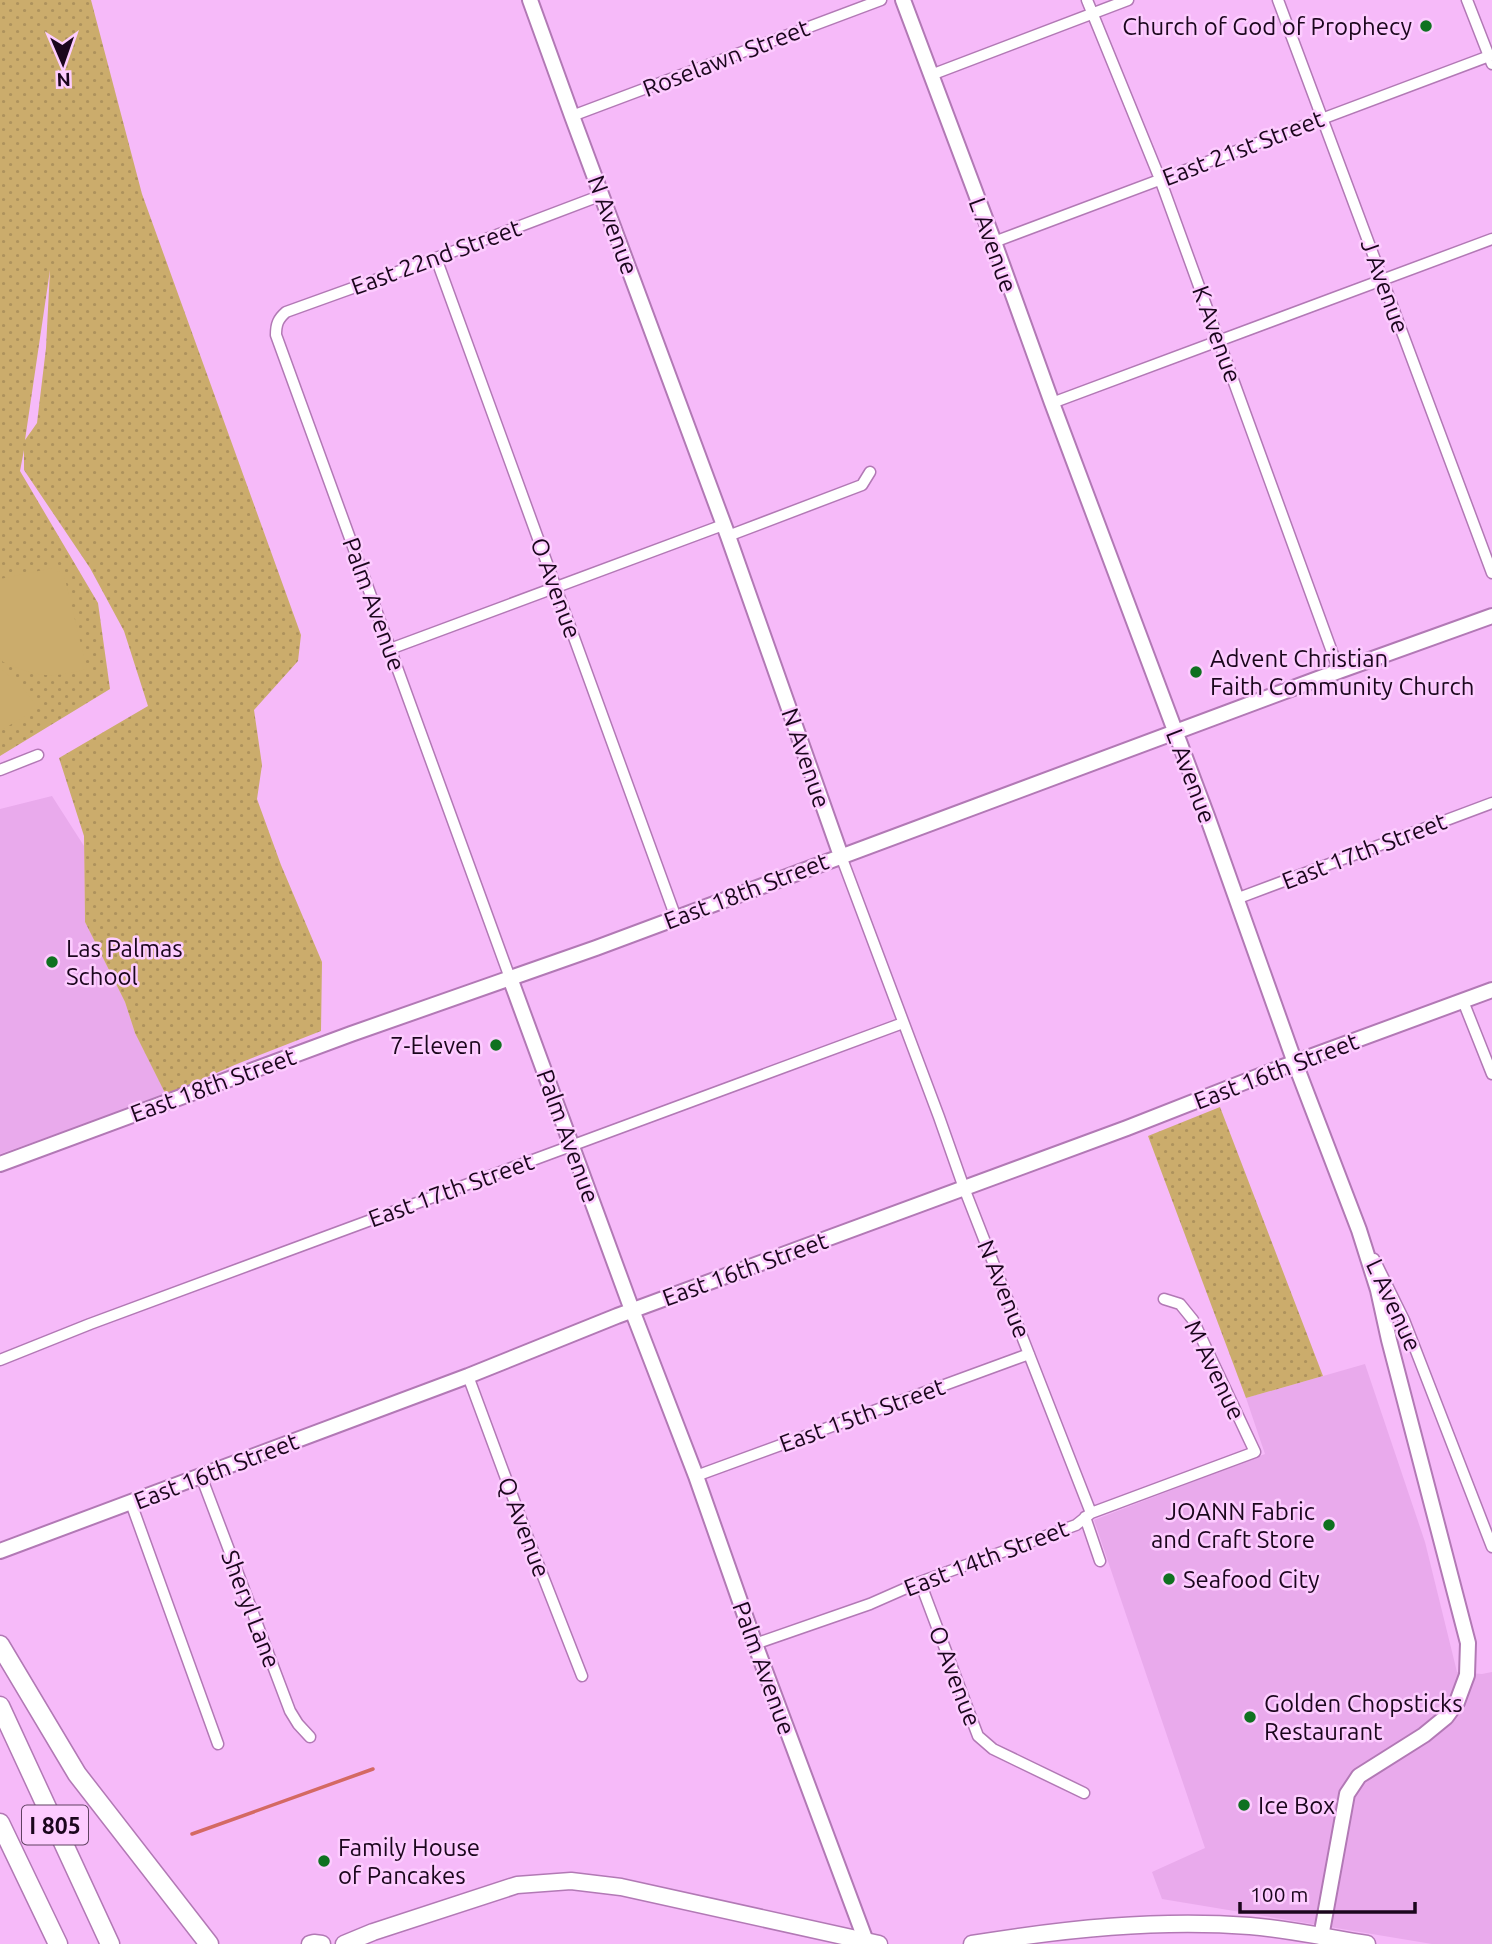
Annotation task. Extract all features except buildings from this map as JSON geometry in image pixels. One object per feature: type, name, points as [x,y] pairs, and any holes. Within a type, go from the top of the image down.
[{"type":"highway","points":[[0,1645],[77,1774],[209,1944]]},
{"type":"highway","name":"I 805","points":[[0,1706],[110,1944]]},
{"type":"highway","name":"I 805","points":[[0,1823],[58,1944]]},
{"type":"main road","points":[[344,1944],[517,1885],[571,1881],[621,1887],[870,1943]]},
{"type":"main road","points":[[972,1944],[1132,1924],[1175,1923],[1253,1926],[1320,1940],[1367,1944]]},
{"type":"main road","points":[[310,1944],[323,1944]]},
{"type":"street","name":"N Avenue","points":[[530,0],[841,856],[964,1188],[1029,1353],[1088,1515],[1100,1561]]},
{"type":"street","name":"Roselawn Street","points":[[572,116],[881,0]]},
{"type":"street","name":"L Avenue","points":[[903,0],[1207,816],[1295,1063],[1359,1230],[1404,1320],[1492,1547]]},
{"type":"street","name":"K Avenue","points":[[1087,0],[1160,179],[1339,671]]},
{"type":"street","points":[[931,75],[1128,0]]},
{"type":"street","name":"J Avenue","points":[[1278,0],[1492,572]]},
{"type":"street","points":[[1467,0],[1491,58]]},
{"type":"street","name":"East 21st Street","points":[[994,242],[1491,58]]},
{"type":"street","name":"East 22nd Street","points":[[276,327],[279,318],[286,312],[602,195]]},
{"type":"street","points":[[1052,403],[1492,239]]},
{"type":"street","name":"O Avenue","points":[[436,258],[676,918]]},
{"type":"street","name":"Palm Avenue","points":[[276,327],[276,335],[571,1145],[755,1644],[870,1943]]},
{"type":"street","points":[[390,649],[555,587],[862,485],[870,472]]},
{"type":"street","name":"East 18th Street","points":[[0,1164],[344,1036],[676,918],[1492,616]]},
{"type":"street","points":[[0,770],[37,755]]},
{"type":"street","name":"East 17th Street","points":[[1236,899],[1492,803]]},
{"type":"street","name":"East 16th Street","points":[[0,1551],[468,1376],[632,1310],[1492,990]]},
{"type":"street","points":[[1463,1001],[1492,1074]]},
{"type":"street","name":"East 17th Street","points":[[0,1360],[90,1324],[903,1023]]},
{"type":"street","points":[[1320,1940],[1347,1794],[1359,1776],[1424,1735],[1446,1717],[1457,1702],[1467,1675],[1468,1643],[1378,1290],[1359,1230]]},
{"type":"street","name":"M Avenue","points":[[1164,1299],[1180,1304],[1193,1320],[1255,1452]]},
{"type":"street","name":"East 15th Street","points":[[695,1476],[1029,1353]]},
{"type":"street","name":"Q Avenue","points":[[468,1376],[582,1676]]},
{"type":"street","name":"East 14th Street","points":[[755,1644],[870,1604],[920,1582],[1076,1525],[1088,1515],[1255,1452]]},
{"type":"street","name":"Sheryl Lane","points":[[201,1476],[290,1711],[310,1737]]},
{"type":"street","points":[[131,1503],[218,1744]]},
{"type":"street","name":"O Avenue","points":[[920,1582],[978,1736],[993,1749],[1084,1793]]},
{"type":"shaded area","points":[[0,0],[91,0],[142,194],[301,635],[298,661],[254,710],[262,765],[257,799],[281,865],[322,962],[321,1031],[166,1095],[135,1033],[125,1002],[85,922],[84,836],[59,758],[148,706],[124,631],[90,568],[24,470],[24,450],[20,471],[98,603],[110,689],[0,756]],"holes":[[[50,270],[46,348],[37,423],[25,440]]]},
{"type":"shaded area","points":[[53,568],[64,575],[87,669],[44,675],[15,667],[0,658],[0,579]]},
{"type":"shaded area","points":[[0,668],[23,688],[35,704],[30,713],[0,731]]},
{"type":"shaded area","name":"Las Palmas School","points":[[52,796],[84,846],[85,922],[125,1002],[135,1033],[166,1095],[0,1154],[0,809]]},
{"type":"shaded area","points":[[1220,1107],[1323,1376],[1246,1398],[1148,1136]]},
{"type":"shaded area","points":[[1365,1364],[1425,1542],[1457,1672],[1492,1672],[1492,1944],[1432,1944],[1162,1899],[1152,1872],[1205,1848],[1094,1520],[1265,1454],[1246,1398]]},
{"type":"waterway","points":[[192,1834],[373,1769]]},
{"type":"place","name":"Church of God of Prophecy","points":[[1426,26]]},
{"type":"place","name":"Advent Christian Faith Community Church","points":[[1196,672]]},
{"type":"place","name":"Las Palmas School","points":[[52,962]]},
{"type":"place","name":"7-Eleven","points":[[496,1045]]},
{"type":"place","name":"JOANN Fabric and Craft Store","points":[[1329,1525]]},
{"type":"place","name":"Seafood City","points":[[1169,1579]]},
{"type":"place","name":"Golden Chopsticks Restaurant","points":[[1250,1717]]},
{"type":"place","name":"Ice Box","points":[[1244,1805]]},
{"type":"place","name":"Family House of Pancakes","points":[[324,1861]]}]
